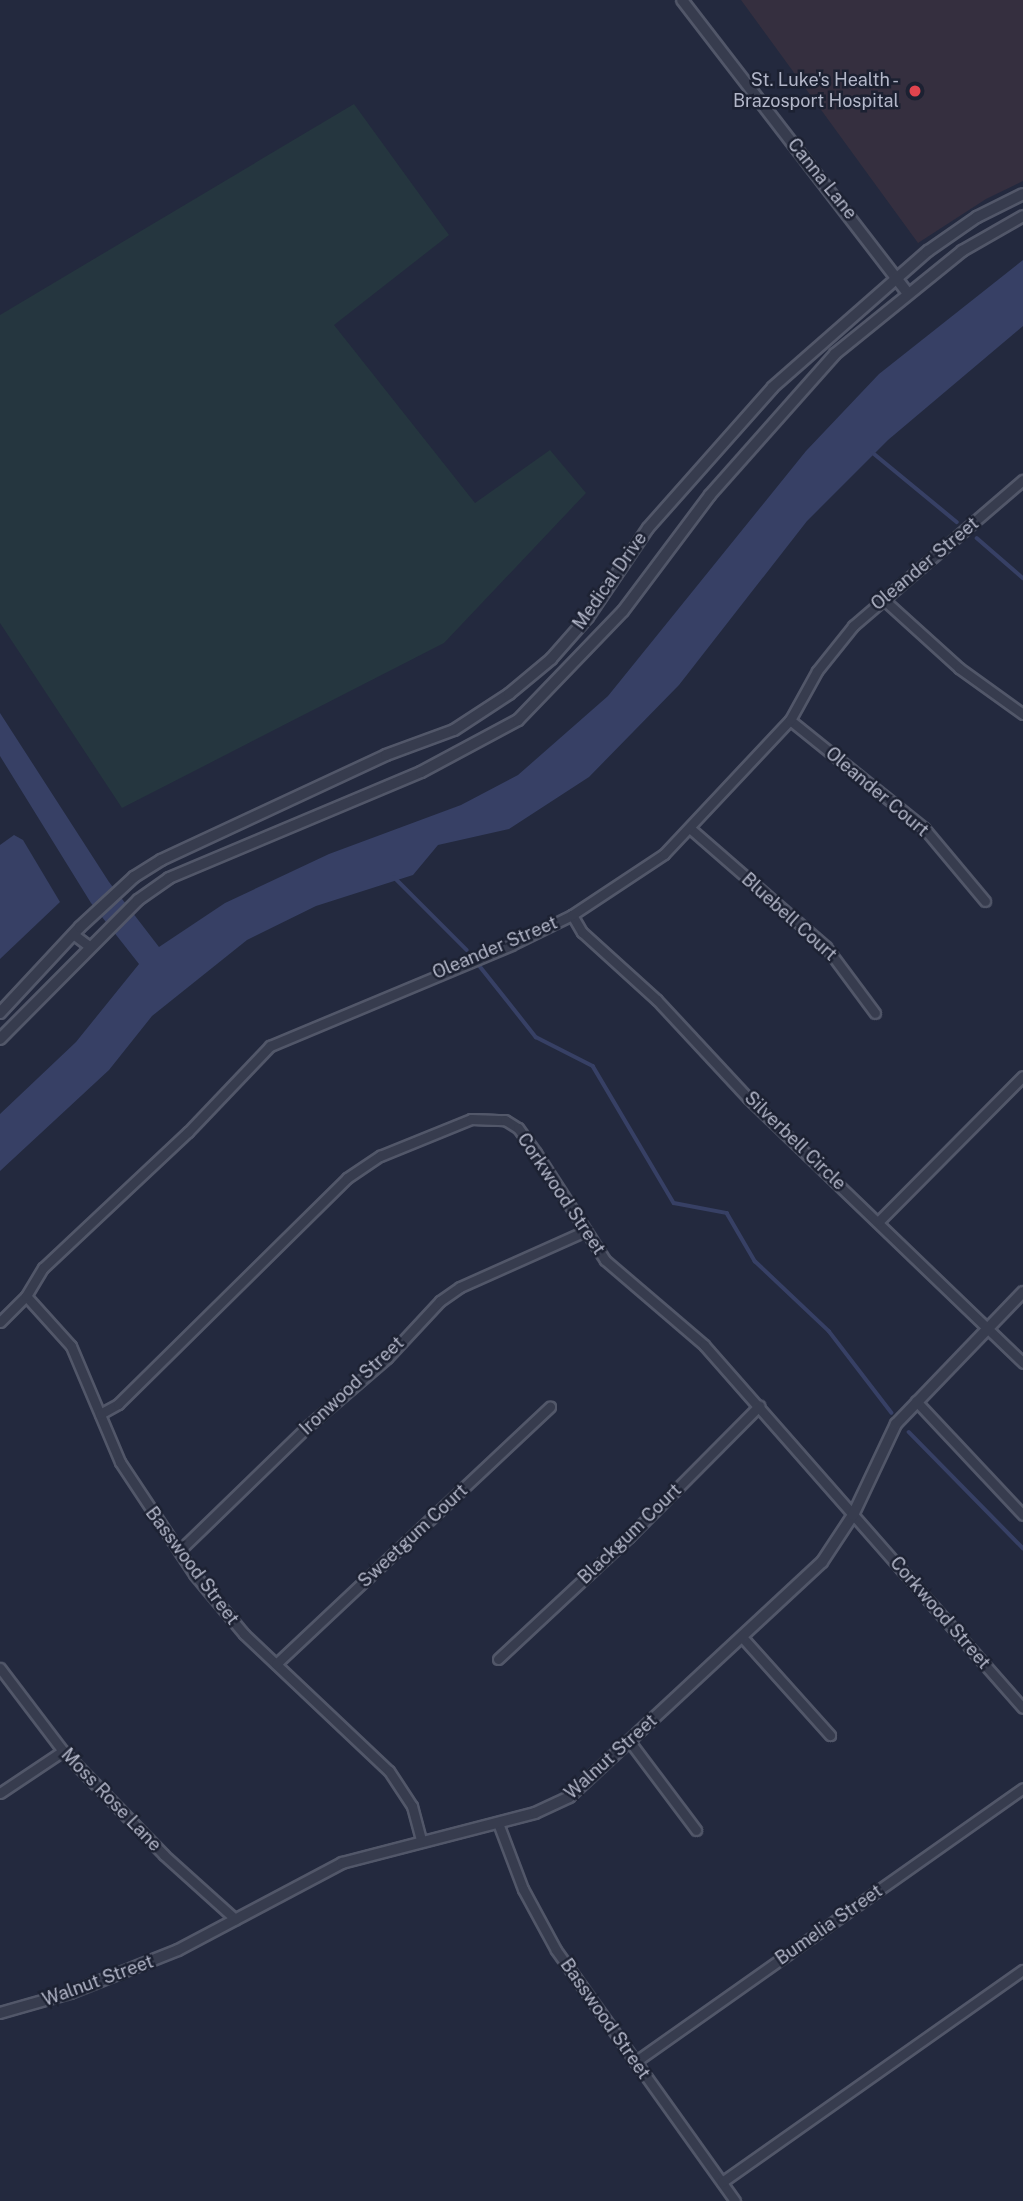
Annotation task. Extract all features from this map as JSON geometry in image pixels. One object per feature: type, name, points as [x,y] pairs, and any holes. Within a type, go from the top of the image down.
[{"type":"street","name":"Canna Lane","points":[[682,0],[908,293]]},
{"type":"street","name":"Medical Drive","points":[[0,1013],[77,930],[124,885],[190,844],[386,755],[454,730],[509,694],[551,659],[588,617],[648,528],[773,387],[897,276],[968,223],[1023,194]]},
{"type":"street","name":"Medical Drive","points":[[0,1039],[138,900],[181,872],[421,772],[518,720],[623,611],[710,495],[797,392],[908,293],[962,251],[1023,216]]},
{"type":"street","name":"Oleander Street","points":[[0,1322],[26,1296],[43,1268],[188,1132],[270,1046],[572,915],[649,866],[692,830],[790,720],[828,656],[883,599],[1023,480]]},
{"type":"street","points":[[883,599],[959,668],[1023,714]]},
{"type":"street","name":"Oleander Court","points":[[790,720],[923,828],[985,901]]},
{"type":"street","name":"Bluebell Court","points":[[692,830],[826,947],[875,1013]]},
{"type":"street","name":"Silverbell Circle","points":[[572,915],[582,932],[657,1000],[748,1098],[879,1221],[986,1330],[1023,1363]]},
{"type":"street","points":[[77,930],[92,945]]},
{"type":"street","points":[[879,1221],[1023,1076]]},
{"type":"street","name":"Corkwood Street","points":[[100,1414],[118,1404],[347,1178],[380,1156],[471,1119],[488,1116],[518,1128],[583,1232],[636,1290],[704,1346],[1023,1708]]},
{"type":"street","name":"Ironwood Street","points":[[180,1551],[309,1425],[387,1358],[440,1301],[460,1287],[583,1232]]},
{"type":"street","name":"Walnut Street","points":[[0,2013],[125,1973],[333,1867],[421,1840],[498,1824],[569,1797],[822,1562],[853,1515],[896,1424],[1023,1292]]},
{"type":"street","name":"Basswood Street","points":[[26,1296],[71,1346],[120,1462],[180,1551],[244,1634],[401,1785],[421,1840]]},
{"type":"street","points":[[916,1401],[1023,1515]]},
{"type":"street","name":"Blackgum Court","points":[[498,1659],[629,1537],[759,1406]]},
{"type":"street","name":"Sweetgum Court","points":[[276,1664],[550,1407]]},
{"type":"street","points":[[742,1637],[830,1735]]},
{"type":"street","name":"Moss Rose Lane","points":[[0,1668],[63,1751],[235,1919]]},
{"type":"street","points":[[630,1742],[696,1830]]},
{"type":"street","points":[[0,1793],[63,1751]]},
{"type":"street","name":"Bumelia Street","points":[[635,2062],[1023,1787]]},
{"type":"street","name":"Basswood Street","points":[[498,1824],[536,1916],[635,2062],[735,2201]]},
{"type":"street","points":[[722,2182],[1023,1970]]},
{"type":"shaded area","name":"St. Luke's Health - Brazosport Hospital","points":[[741,0],[1023,0],[1023,181],[986,199],[918,243]]},
{"type":"shaded area","points":[[354,104],[449,235],[334,325],[475,503],[550,450],[586,493],[444,643],[122,808],[0,623],[0,315]]},
{"type":"water","points":[[1023,260],[1023,326],[888,440],[807,521],[679,685],[589,777],[509,829],[438,845],[413,875],[316,906],[247,940],[152,1016],[109,1070],[0,1171],[0,1114],[76,1042],[139,964],[91,903],[0,756],[0,713],[109,882],[159,947],[225,903],[329,854],[461,805],[518,775],[608,696],[806,451],[879,374]]},
{"type":"water","points":[[14,835],[23,840],[60,902],[0,959],[0,845]]},
{"type":"waterway","points":[[872,452],[957,522]]},
{"type":"waterway","points":[[977,538],[1023,578]]},
{"type":"waterway","points":[[394,877],[467,950]]},
{"type":"waterway","points":[[479,965],[536,1037],[593,1066],[674,1203],[727,1213],[755,1261],[829,1331],[892,1413]]},
{"type":"waterway","points":[[909,1432],[1023,1548]]},
{"type":"place","name":"St. Luke's Health - Brazosport Hospital","points":[[915,91]]}]
